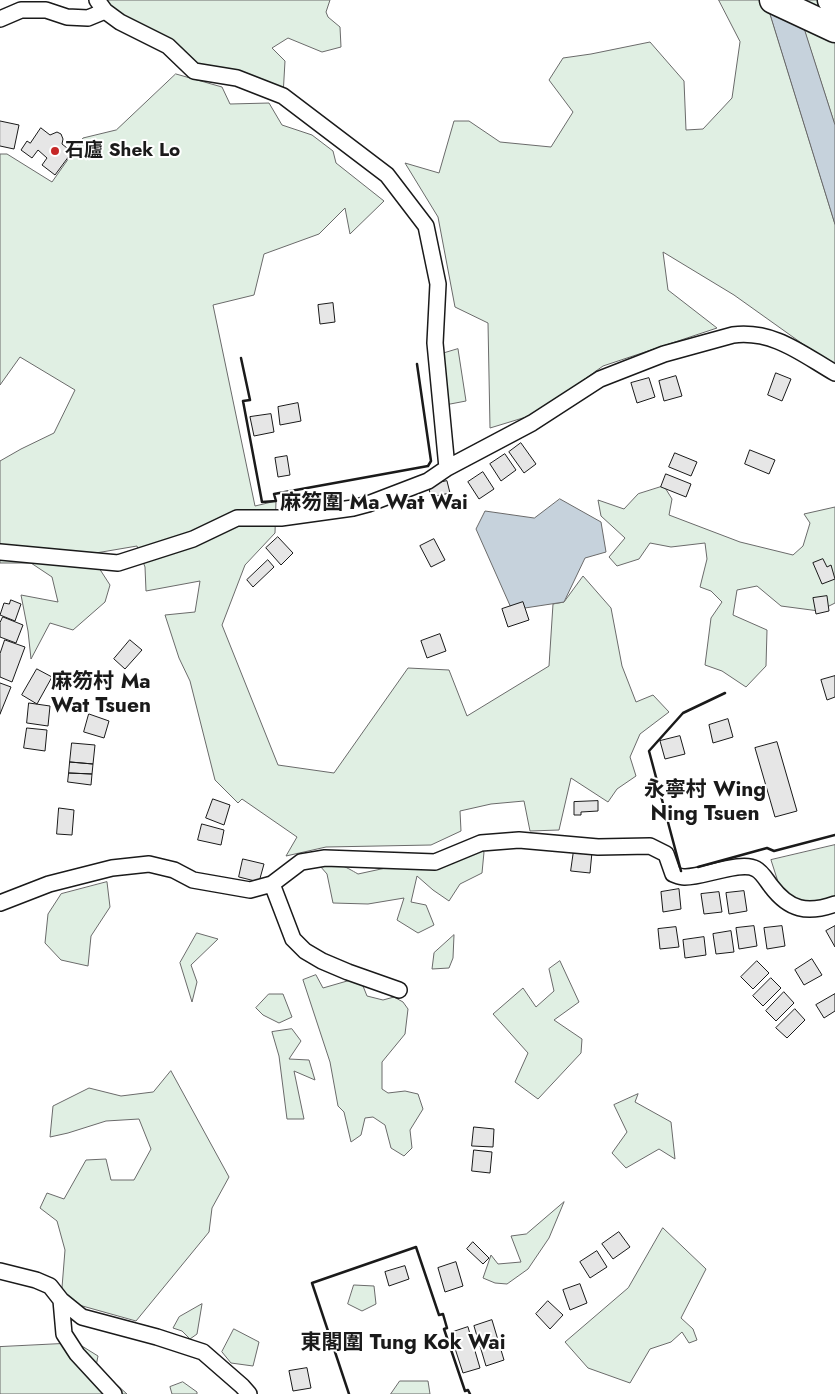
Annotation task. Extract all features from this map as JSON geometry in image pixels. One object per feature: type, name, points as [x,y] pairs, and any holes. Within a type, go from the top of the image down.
[{"type":"highway","points":[[773,0],[833,19],[830,0]]},
{"type":"street","points":[[0,19],[21,10],[46,10],[67,17],[88,18],[101,5],[120,22],[168,46],[194,71],[237,78],[282,96],[387,175],[426,226],[438,284],[435,343],[447,468]]},
{"type":"street","points":[[0,552],[118,562],[193,539],[238,518],[281,518],[360,506],[428,481],[447,468],[532,423],[600,379],[664,354],[733,335],[761,335],[775,339],[835,373]]},
{"type":"street","points":[[0,903],[48,884],[112,868],[149,864],[174,870],[193,880],[250,890],[272,884],[301,862],[325,858],[435,862],[481,843],[519,840],[598,847],[650,846],[666,854],[673,874],[683,877],[745,866],[756,869],[778,895],[791,906],[804,909],[821,909],[835,904]]},
{"type":"street","points":[[272,884],[293,939],[305,951],[339,969],[399,990]]},
{"type":"street","points":[[0,1271],[36,1280],[50,1286],[61,1300],[82,1317],[157,1336],[203,1352],[249,1394]]},
{"type":"street","points":[[61,1300],[64,1334],[77,1354],[114,1394]]},
{"type":"green space","points":[[98,0],[330,0],[326,12],[328,17],[340,27],[341,47],[322,52],[288,38],[272,48],[285,61],[283,96],[194,71]]},
{"type":"green space","points":[[719,0],[766,0],[835,224],[835,367],[734,295],[663,252],[668,290],[717,328],[603,366],[536,414],[490,428],[488,323],[455,307],[438,217],[405,163],[439,173],[454,121],[469,121],[500,142],[551,147],[573,112],[549,80],[563,58],[650,42],[684,81],[686,130],[703,129],[732,98],[740,42]]},
{"type":"green space","points":[[795,0],[827,0],[835,25],[835,125]]},
{"type":"green space","points":[[176,74],[222,87],[230,104],[269,103],[282,125],[312,135],[333,151],[336,163],[384,201],[350,234],[345,208],[319,234],[264,254],[254,295],[213,305],[255,506],[276,501],[275,533],[245,565],[222,625],[278,765],[334,773],[408,668],[449,670],[467,716],[549,666],[553,604],[564,602],[583,576],[611,608],[622,666],[636,702],[653,695],[669,712],[640,734],[630,757],[636,776],[617,789],[608,802],[571,778],[559,830],[530,831],[524,801],[491,804],[460,811],[461,831],[431,845],[326,847],[286,856],[297,837],[242,799],[238,803],[215,780],[190,681],[179,658],[165,615],[195,612],[200,581],[146,591],[145,567],[137,546],[90,554],[110,585],[105,602],[73,630],[50,623],[31,659],[21,595],[58,602],[52,577],[31,563],[0,563],[0,461],[54,433],[75,390],[20,357],[0,385],[0,154],[7,154],[52,182],[83,138],[116,130]]},
{"type":"green space","points":[[458,349],[466,401],[445,405],[438,355]]},
{"type":"green space","points":[[664,486],[672,499],[669,515],[740,542],[793,555],[803,546],[810,523],[804,514],[835,507],[835,603],[819,611],[781,606],[757,586],[737,590],[733,615],[767,630],[766,666],[746,687],[722,671],[705,665],[711,618],[722,602],[711,591],[700,587],[707,559],[705,543],[671,547],[650,543],[639,559],[617,566],[609,557],[625,538],[601,516],[598,500],[624,509],[638,494]]},
{"type":"green space","points":[[835,845],[835,899],[799,903],[780,888],[771,860]]},
{"type":"green space","points":[[473,846],[484,852],[482,873],[460,884],[449,901],[417,876],[411,902],[426,905],[434,925],[418,933],[397,920],[404,898],[368,904],[333,903],[327,874],[320,866],[330,863],[335,864],[358,874]]},
{"type":"green space","points":[[107,882],[110,907],[91,936],[88,966],[61,960],[45,943],[48,914],[61,894]]},
{"type":"green space","points":[[197,933],[218,939],[191,965],[197,982],[192,1002],[180,963]]},
{"type":"green space","points":[[454,935],[453,958],[449,968],[432,969],[434,953]]},
{"type":"green space","points":[[560,961],[579,1002],[554,1020],[582,1039],[581,1053],[538,1099],[515,1082],[528,1053],[493,1014],[523,988],[536,1007],[554,991],[549,969]]},
{"type":"green space","points":[[316,975],[323,988],[354,979],[363,986],[367,996],[383,1000],[394,997],[403,1002],[408,1009],[405,1034],[382,1062],[382,1089],[388,1093],[405,1091],[418,1094],[423,1109],[410,1130],[412,1148],[404,1156],[391,1148],[385,1125],[373,1117],[365,1118],[361,1135],[351,1142],[344,1112],[338,1106],[330,1062],[303,980]]},
{"type":"green space","points":[[269,994],[283,994],[292,1017],[279,1023],[263,1015],[256,1008]]},
{"type":"green space","points":[[292,1029],[301,1041],[289,1059],[309,1060],[315,1080],[294,1071],[304,1119],[287,1119],[279,1056],[272,1032]]},
{"type":"green space","points":[[171,1071],[229,1177],[212,1208],[209,1232],[136,1321],[61,1300],[65,1250],[57,1221],[40,1208],[47,1193],[64,1199],[86,1160],[106,1159],[111,1180],[134,1180],[151,1149],[139,1119],[106,1121],[50,1137],[53,1106],[89,1088],[121,1096],[153,1092]]},
{"type":"green space","points":[[638,1094],[635,1102],[671,1122],[675,1159],[659,1149],[626,1168],[612,1153],[627,1132],[614,1105]]},
{"type":"green space","points":[[564,1202],[549,1238],[528,1269],[507,1284],[495,1283],[483,1278],[491,1255],[498,1264],[521,1262],[511,1236],[526,1234]]},
{"type":"green space","points":[[663,1228],[706,1269],[681,1318],[693,1329],[697,1340],[689,1343],[682,1332],[671,1342],[650,1349],[630,1383],[588,1368],[565,1342],[628,1288]]},
{"type":"green space","points":[[354,1285],[374,1286],[376,1304],[362,1311],[348,1304]]},
{"type":"green space","points":[[202,1304],[197,1334],[190,1339],[182,1331],[173,1328],[179,1317]]},
{"type":"green space","points":[[234,1329],[259,1342],[253,1366],[231,1363],[222,1352]]},
{"type":"green space","points":[[77,1343],[98,1356],[96,1366],[127,1394],[0,1394],[0,1347]]},
{"type":"green space","points":[[400,1381],[428,1381],[430,1394],[391,1394]]},
{"type":"green space","points":[[183,1382],[197,1392],[197,1394],[172,1394],[170,1387]]},
{"type":"shaded area","points":[[766,0],[795,0],[835,125],[835,224]]},
{"type":"shaded area","points":[[560,499],[601,522],[606,552],[585,558],[564,602],[512,610],[476,529],[485,511],[534,518]]},
{"type":"building","points":[[0,121],[19,125],[14,149],[0,146]]},
{"type":"building","name":"石廬 Shek Lo","points":[[41,128],[50,135],[57,132],[61,134],[62,144],[72,152],[55,175],[42,165],[47,158],[38,150],[32,158],[21,150],[27,141],[30,143]]},
{"type":"building","points":[[333,303],[335,322],[320,324],[318,305]]},
{"type":"building","points":[[776,373],[791,379],[782,401],[768,395]]},
{"type":"building","points":[[676,376],[682,396],[664,401],[659,381]]},
{"type":"building","points":[[649,378],[655,397],[637,403],[631,383]]},
{"type":"building","points":[[298,403],[301,421],[280,425],[278,407]]},
{"type":"building","points":[[271,414],[274,432],[254,436],[250,417]]},
{"type":"building","points":[[521,443],[536,464],[524,473],[509,452]]},
{"type":"building","points":[[750,450],[775,460],[769,474],[745,464]]},
{"type":"building","points":[[675,453],[697,462],[691,476],[669,467]]},
{"type":"building","points":[[505,454],[516,470],[501,481],[490,464]]},
{"type":"building","points":[[287,456],[290,475],[278,477],[275,458]]},
{"type":"building","points":[[483,472],[494,489],[479,499],[468,482]]},
{"type":"building","points":[[666,474],[691,484],[686,497],[661,487]]},
{"type":"building","points":[[447,481],[450,493],[431,497],[428,485]]},
{"type":"building","points":[[278,537],[293,553],[281,565],[266,548]]},
{"type":"building","points":[[434,539],[445,560],[431,567],[420,546]]},
{"type":"building","points":[[823,559],[827,567],[831,565],[835,579],[822,584],[813,563]]},
{"type":"building","points":[[268,560],[274,567],[253,587],[247,580]]},
{"type":"building","points":[[827,596],[829,611],[816,614],[813,598]]},
{"type":"building","points":[[11,600],[21,604],[15,621],[0,615],[4,603],[9,604]]},
{"type":"building","points":[[523,602],[529,620],[508,627],[502,609]]},
{"type":"building","points":[[3,617],[23,625],[16,643],[0,637],[0,623]]},
{"type":"building","points":[[440,634],[446,651],[427,658],[421,641]]},
{"type":"building","points":[[5,640],[25,647],[12,682],[0,677],[0,654]]},
{"type":"building","points":[[130,640],[142,650],[125,669],[114,659]]},
{"type":"building","points":[[37,669],[52,677],[37,704],[22,695]]},
{"type":"building","points":[[835,676],[835,697],[827,700],[821,680]]},
{"type":"building","points":[[0,683],[11,687],[0,714]]},
{"type":"building","points":[[29,703],[50,706],[48,726],[27,723]]},
{"type":"building","points":[[89,714],[109,721],[104,738],[84,732]]},
{"type":"building","points":[[728,719],[733,737],[713,743],[709,725]]},
{"type":"building","points":[[27,728],[47,730],[45,751],[24,748]]},
{"type":"building","points":[[680,736],[685,754],[665,759],[660,741]]},
{"type":"building","points":[[777,742],[797,811],[775,817],[755,748]]},
{"type":"building","points":[[72,743],[95,745],[93,764],[70,762]]},
{"type":"building","points":[[70,762],[93,764],[92,774],[69,773]]},
{"type":"building","points":[[69,773],[92,774],[91,785],[68,782]]},
{"type":"building","points":[[213,799],[230,805],[224,825],[206,818]]},
{"type":"building","points":[[598,801],[598,811],[581,812],[581,815],[574,815],[574,802]]},
{"type":"building","points":[[59,808],[74,810],[72,835],[57,834]]},
{"type":"building","points":[[202,824],[224,830],[221,845],[198,840]]},
{"type":"building","points":[[574,850],[592,852],[590,873],[571,871]]},
{"type":"building","points":[[243,859],[264,864],[259,882],[239,877]]},
{"type":"building","points":[[679,889],[681,909],[663,912],[661,892]]},
{"type":"building","points":[[744,891],[747,911],[729,914],[726,893]]},
{"type":"building","points":[[719,892],[722,912],[704,914],[701,894]]},
{"type":"building","points":[[754,926],[757,946],[739,949],[736,928]]},
{"type":"building","points":[[782,926],[785,946],[767,949],[764,928]]},
{"type":"building","points":[[835,926],[835,947],[826,931]]},
{"type":"building","points":[[676,927],[679,947],[660,949],[658,929]]},
{"type":"building","points":[[731,931],[734,952],[716,954],[713,934]]},
{"type":"building","points":[[704,937],[706,955],[685,958],[683,940]]},
{"type":"building","points":[[812,959],[822,975],[804,985],[795,970]]},
{"type":"building","points":[[757,961],[769,973],[753,989],[741,977]]},
{"type":"building","points":[[771,978],[781,988],[763,1006],[753,996]]},
{"type":"building","points":[[784,992],[794,1003],[776,1021],[766,1011]]},
{"type":"building","points":[[835,994],[835,1011],[824,1018],[816,1005]]},
{"type":"building","points":[[795,1009],[805,1020],[787,1038],[776,1028]]},
{"type":"building","points":[[474,1127],[494,1129],[493,1147],[472,1146]]},
{"type":"building","points":[[474,1150],[492,1152],[490,1173],[472,1171]]},
{"type":"building","points":[[619,1232],[630,1247],[613,1259],[602,1244]]},
{"type":"building","points":[[473,1242],[489,1258],[483,1264],[467,1249]]},
{"type":"building","points":[[597,1251],[607,1267],[590,1278],[580,1262]]},
{"type":"building","points":[[456,1262],[463,1286],[445,1292],[438,1268]]},
{"type":"building","points":[[405,1266],[409,1279],[389,1286],[385,1272]]},
{"type":"building","points":[[580,1284],[587,1303],[570,1310],[563,1290]]},
{"type":"building","points":[[548,1301],[563,1315],[550,1329],[536,1314]]},
{"type":"building","points":[[492,1320],[504,1360],[486,1366],[474,1326]]},
{"type":"building","points":[[468,1327],[480,1368],[463,1373],[450,1333]]},
{"type":"building","points":[[307,1368],[311,1388],[293,1391],[289,1371]]},
{"type":"wall","points":[[241,358],[250,400],[243,401],[262,502],[276,501],[274,494],[428,466],[431,461],[417,364]]},
{"type":"wall","points":[[681,871],[649,751],[683,713],[725,693]]},
{"type":"wall","points":[[698,867],[767,848],[774,851],[835,835]]},
{"type":"wall","points":[[349,1394],[312,1283],[416,1247],[439,1315],[443,1314],[447,1328],[444,1329],[465,1391],[468,1390],[470,1394]]},
{"type":"place","name":"石廬 Shek Lo","points":[[55,151]]},
{"type":"district","name":"麻笏圍 Ma Wat Wai","points":[[374,504]]},
{"type":"district","name":"麻笏村 Ma Wat Tsuen","points":[[101,695]]},
{"type":"district","name":"永寧村 Wing Ning Tsuen","points":[[705,803]]},
{"type":"district","name":"東閣圍 Tung Kok Wai","points":[[403,1344]]}]
